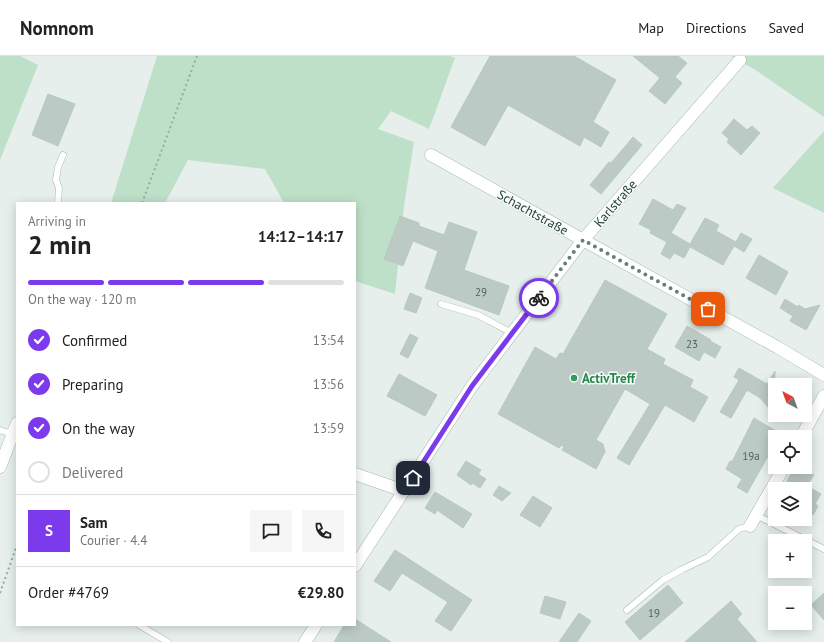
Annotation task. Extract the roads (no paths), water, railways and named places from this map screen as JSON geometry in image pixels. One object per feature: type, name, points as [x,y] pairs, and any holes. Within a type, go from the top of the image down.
[{"type":"street","name":"Karlstraße","points":[[356,564],[472,386],[512,333],[583,240],[740,60]]},
{"type":"street","name":"Schachtstraße","points":[[431,155],[778,347],[824,375]]},
{"type":"street","points":[[805,430],[824,396]]},
{"type":"street","points":[[0,467],[16,425]]},
{"type":"street","points":[[356,474],[404,491]]},
{"type":"street","points":[[750,526],[780,474]]},
{"type":"street","points":[[305,642],[315,626]]},
{"type":"lane","points":[[58,202],[59,188],[56,180],[58,167],[63,155]]},
{"type":"lane","points":[[441,304],[478,315],[512,333]]},
{"type":"lane","points":[[0,430],[12,434]]},
{"type":"lane","points":[[756,515],[824,549]]},
{"type":"lane","points":[[626,610],[663,580],[708,557],[739,529],[750,526]]},
{"type":"lane","points":[[140,626],[168,642]]},
{"type":"place","name":"ActivTreff","points":[[574,378]]}]
